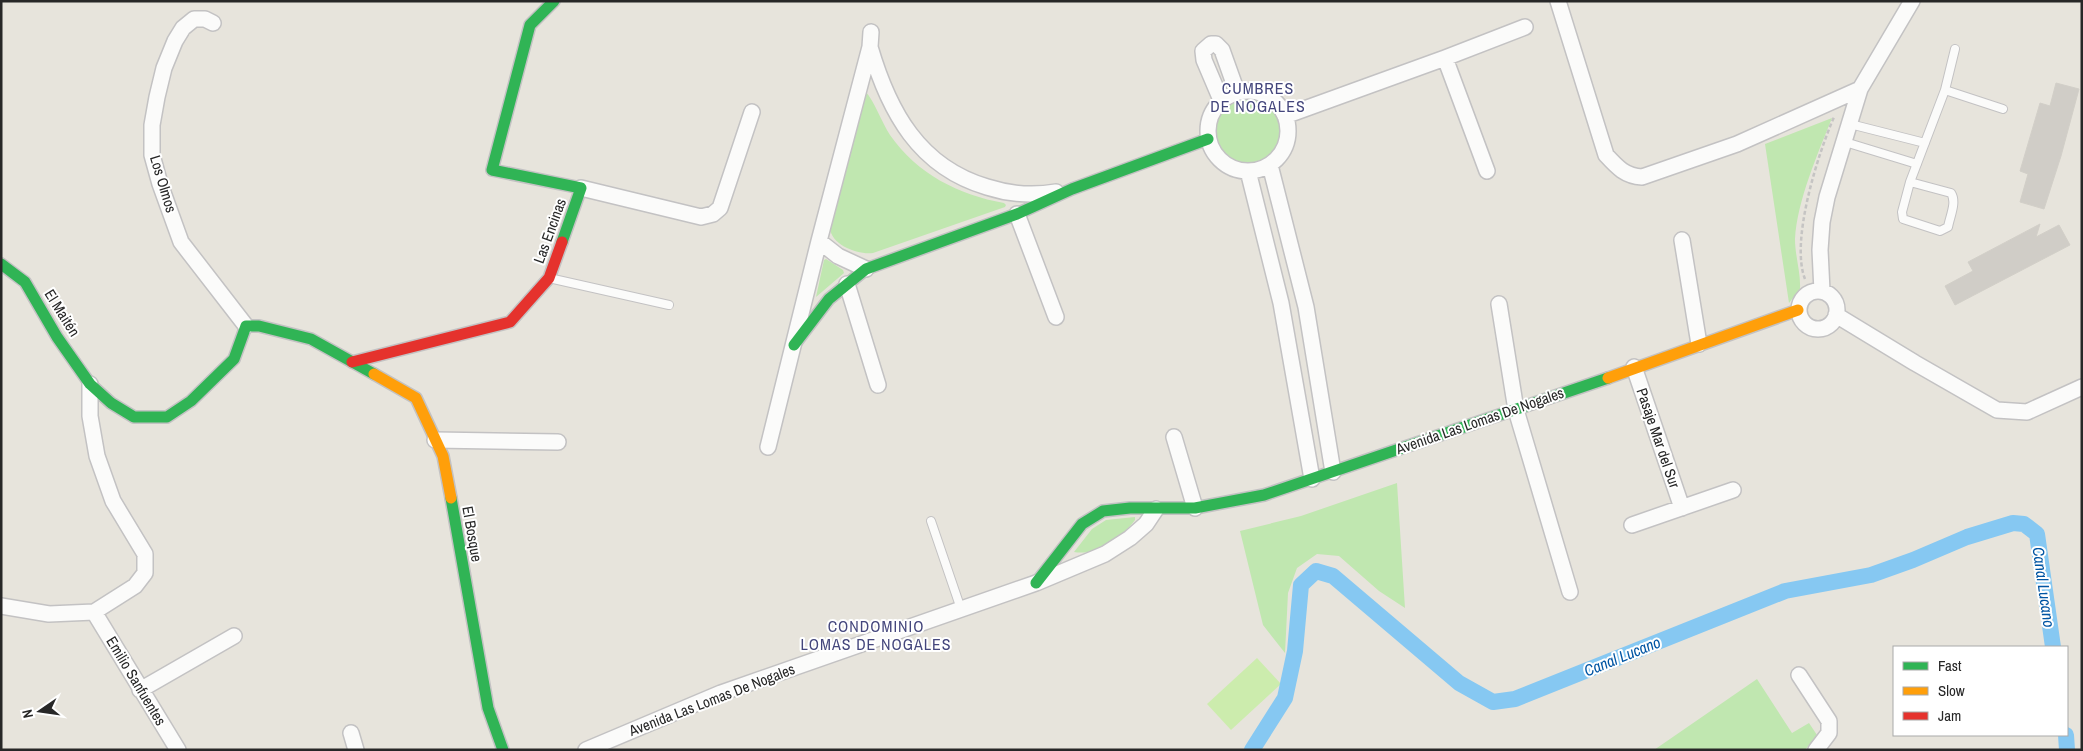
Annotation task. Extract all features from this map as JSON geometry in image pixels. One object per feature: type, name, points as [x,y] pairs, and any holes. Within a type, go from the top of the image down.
[{"type":"street","name":"Las Encinas","points":[[352,362],[510,322],[549,278],[581,188],[492,170],[530,25],[554,1]]},
{"type":"street","points":[[1558,1],[1606,155],[1619,169],[1631,176],[1642,176],[1737,144],[1860,88]]},
{"type":"street","points":[[1822,291],[1820,250],[1822,222],[1827,196],[1860,88],[1912,1]]},
{"type":"street","name":"Los Olmos","points":[[213,23],[205,19],[194,19],[182,28],[175,41],[164,68],[157,97],[152,126],[152,155],[160,184],[182,242],[246,326]]},
{"type":"street","points":[[1285,116],[1525,27]]},
{"type":"street","points":[[768,447],[870,47],[871,32]]},
{"type":"street","points":[[1221,100],[1204,60],[1204,51],[1211,44],[1216,44],[1222,50],[1237,92]]},
{"type":"street","points":[[870,47],[885,92],[902,124],[922,148],[943,167],[980,185],[1017,193],[1046,193],[1072,189]]},
{"type":"street","points":[[1445,58],[1487,171]]},
{"type":"street","points":[[1252,90],[1266,95],[1277,103],[1285,116],[1288,131],[1285,147],[1270,165],[1259,169],[1248,171],[1233,168],[1226,164],[1214,153],[1208,139],[1207,132],[1212,111],[1221,100],[1237,92],[1252,90]]},
{"type":"street","points":[[581,188],[701,217],[712,214],[720,208],[752,112]]},
{"type":"street","points":[[794,345],[829,299],[866,269],[1017,214],[1072,189],[1208,139]]},
{"type":"street","points":[[1270,165],[1306,307],[1333,472]]},
{"type":"street","points":[[1248,171],[1274,274],[1312,479]]},
{"type":"street","points":[[1017,214],[1056,318]]},
{"type":"street","points":[[1682,240],[1699,344]]},
{"type":"street","points":[[819,241],[838,256],[866,269]]},
{"type":"street","name":"El Maitén","points":[[1,264],[25,282],[57,337],[90,384],[111,403],[134,417],[167,417],[192,401],[234,359],[246,326]]},
{"type":"street","points":[[1274,274],[1297,268]]},
{"type":"street","points":[[847,284],[878,384]]},
{"type":"street","points":[[1822,291],[1828,294],[1836,303],[1836,315],[1829,327],[1815,330],[1803,323],[1798,310],[1804,296],[1811,292],[1822,291]]},
{"type":"street","points":[[1499,304],[1516,410],[1570,592]]},
{"type":"street","name":"Avenida Las Lomas De Nogales","points":[[1036,583],[1082,524],[1103,511],[1130,508],[1195,508],[1250,499],[1516,410],[1798,310]]},
{"type":"street","points":[[1836,315],[1997,410],[2027,412],[2082,387]]},
{"type":"street","name":"El Bosque","points":[[246,326],[259,326],[311,339],[416,398],[443,456],[488,708],[503,750]]},
{"type":"street","points":[[1292,368],[1315,364]]},
{"type":"street","name":"Pasaje Mar del Sur","points":[[1634,367],[1682,508]]},
{"type":"street","points":[[1,606],[49,614],[94,612],[135,586],[145,573],[145,554],[113,501],[97,456],[90,416],[90,384]]},
{"type":"street","points":[[1174,437],[1195,508]]},
{"type":"street","points":[[436,440],[558,442]]},
{"type":"street","name":"Pasaje Mar del Sur","points":[[1632,526],[1733,490]]},
{"type":"street","name":"Avenida Las Lomas De Nogales","points":[[586,750],[722,693],[1036,583],[1104,554],[1130,538],[1146,524],[1156,509]]},
{"type":"street","name":"Emilio Sanfuentes","points":[[94,612],[178,750]]},
{"type":"street","points":[[140,690],[234,636]]},
{"type":"street","points":[[1799,676],[1830,721],[1829,733],[1816,750]]},
{"type":"street","points":[[350,733],[356,750]]},
{"type":"lane","points":[[1910,182],[1951,193],[1954,200],[1948,227],[1945,230],[1940,231],[1903,219],[1902,212],[1910,182],[1946,90],[1955,49]]},
{"type":"lane","points":[[1946,90],[2003,109]]},
{"type":"lane","points":[[1850,124],[1925,143]]},
{"type":"lane","points":[[1844,142],[1917,164]]},
{"type":"lane","points":[[549,278],[669,305]]},
{"type":"lane","points":[[931,521],[961,609]]},
{"type":"green space","points":[[865,91],[872,100],[890,135],[901,149],[926,172],[955,188],[1004,203],[1005,207],[873,253],[860,252],[840,244],[835,239],[830,228]]},
{"type":"green space","points":[[1247,98],[1260,101],[1270,108],[1277,118],[1280,131],[1277,144],[1270,154],[1260,161],[1247,164],[1234,161],[1224,154],[1217,144],[1214,131],[1217,118],[1224,108],[1234,101]]},
{"type":"green space","points":[[1832,118],[1809,177],[1800,209],[1795,239],[1800,289],[1789,303],[1765,144]]},
{"type":"green space","points":[[826,259],[843,270],[844,273],[816,297],[824,260]]},
{"type":"green space","points":[[1397,483],[1405,608],[1379,591],[1339,556],[1317,554],[1297,568],[1288,593],[1285,653],[1263,625],[1240,531],[1301,516]]},
{"type":"green space","points":[[1135,517],[1130,527],[1108,544],[1083,553],[1074,552],[1092,529],[1106,520]]},
{"type":"green space","points":[[1257,658],[1281,684],[1231,730],[1207,704]]},
{"type":"green space","points":[[1757,679],[1792,733],[1809,723],[1817,735],[1805,750],[1654,750]]},
{"type":"building","points":[[2056,83],[2079,89],[2044,209],[2020,202],[2028,174],[2020,171],[2040,103],[2050,106]]},
{"type":"building","points":[[2040,224],[2036,237],[2059,225],[2070,245],[1955,305],[1945,286],[1973,271],[1968,262]]},
{"type":"waterway","name":"Canal Lucano","points":[[1252,750],[1285,698],[1295,651],[1301,585],[1316,571],[1333,576],[1459,683],[1493,702],[1515,699],[1785,591],[1871,575],[1913,560],[1967,537],[2013,523],[2024,524],[2037,534],[2053,646]]},
{"type":"waterway","name":"Canal Lucano","points":[[2066,736],[2067,750]]},
{"type":"traffic: fast","points":[[554,1],[530,25],[492,170],[581,188],[562,242]]},
{"type":"traffic: fast","points":[[794,345],[829,299],[866,269],[1017,214],[1072,189],[1208,139]]},
{"type":"traffic: fast","points":[[1,264],[25,282],[57,337],[90,384],[111,403],[134,417],[167,417],[191,401],[234,359],[246,326],[259,326],[311,339],[374,374]]},
{"type":"traffic: fast","points":[[1036,583],[1082,524],[1103,511],[1130,508],[1195,508],[1264,495],[1608,378]]},
{"type":"traffic: fast","points":[[451,498],[488,708],[503,750]]},
{"type":"traffic: slow","points":[[1608,378],[1798,310]]},
{"type":"traffic: slow","points":[[374,374],[416,398],[443,456],[451,498]]},
{"type":"traffic: jam","points":[[352,362],[510,322],[549,278],[562,242]]},
{"type":"district","name":"CUMBRES DE NOGALES","points":[[1258,97]]},
{"type":"district","name":"CONDOMINIO LOMAS DE NOGALES","points":[[876,635]]}]
